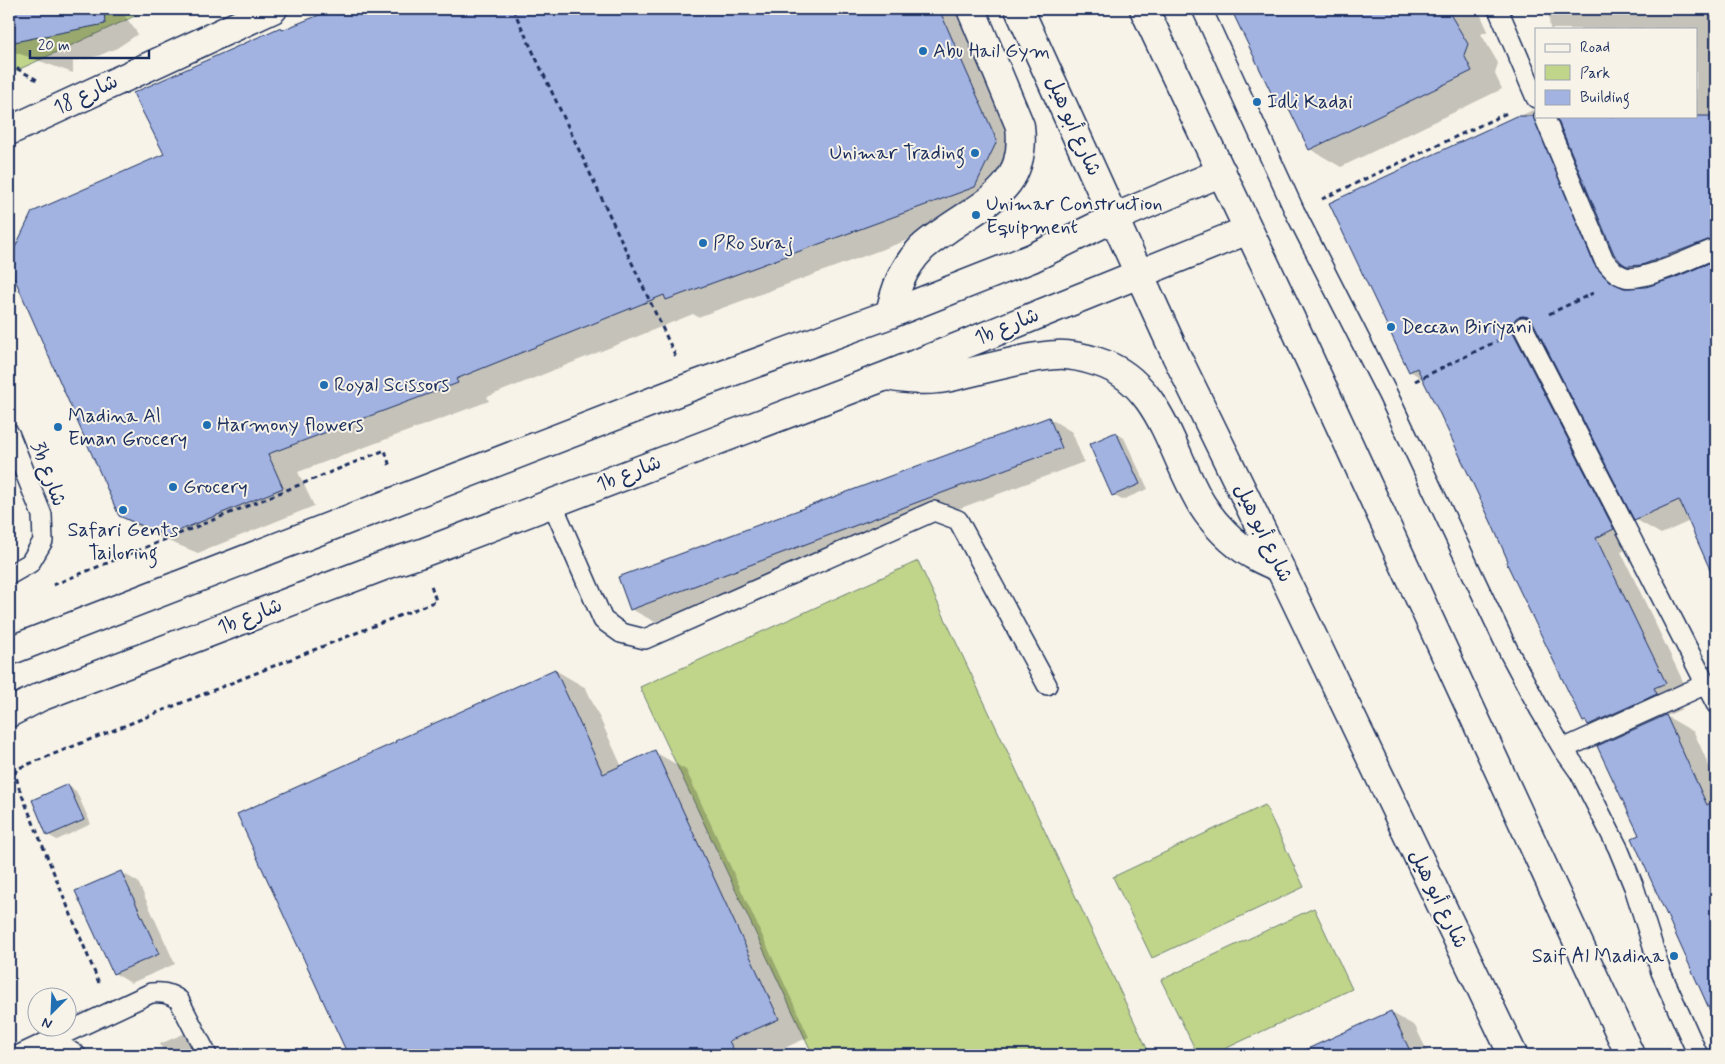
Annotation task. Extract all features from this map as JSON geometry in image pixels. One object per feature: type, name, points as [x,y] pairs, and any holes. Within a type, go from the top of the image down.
[{"type":"main road","name":"شارع 18","points":[[9,132],[273,9]]},
{"type":"main road","points":[[890,314],[900,279],[922,247],[1001,192],[1016,169],[1020,156],[1020,126],[971,9]]},
{"type":"main road","name":"شارع أبو هيل","points":[[1019,9],[1176,355],[1513,1055]]},
{"type":"main road","points":[[1144,9],[1297,332],[1630,1055]]},
{"type":"main road","points":[[9,651],[690,387],[890,314],[1032,258],[1114,218],[1222,172]]},
{"type":"main road","name":"1b شارع","points":[[9,713],[40,697],[394,562],[422,554],[886,376],[1248,230]]},
{"type":"main road","points":[[886,376],[912,380],[939,380],[1057,355],[1099,362],[1134,384],[1149,399],[1201,504],[1214,521],[1229,537],[1252,555],[1280,568]]},
{"type":"lane","points":[[1202,9],[1296,212],[1384,386],[1510,654],[1563,749],[1580,773],[1618,848],[1634,887],[1661,972],[1698,1055]]},
{"type":"lane","points":[[1498,9],[1535,96]]},
{"type":"lane","points":[[1545,118],[1604,260],[1612,271],[1625,277],[1639,278],[1716,248]]},
{"type":"lane","points":[[1523,328],[1716,704]]},
{"type":"lane","name":"3b شارع","points":[[9,433],[42,515],[43,541],[30,563],[9,575]]},
{"type":"lane","points":[[552,504],[603,620],[621,633],[645,639],[934,511],[958,520],[1047,685]]},
{"type":"lane","points":[[1563,749],[1706,684]]},
{"type":"lane","points":[[18,1055],[54,1040],[151,993],[160,992],[170,994],[178,1000],[207,1055]]},
{"type":"lane","points":[[54,1040],[76,1055]]},
{"type":"path","points":[[513,9],[690,387]]},
{"type":"path","points":[[1296,212],[1510,111]]},
{"type":"path","points":[[46,588],[384,450],[401,499]]},
{"type":"path","points":[[111,1011],[22,796],[15,772],[19,768],[436,601],[422,554]]},
{"type":"green space","points":[[9,9],[150,9],[9,74]]},
{"type":"green space","points":[[918,561],[1150,1055],[813,1055],[640,687]]},
{"type":"green space","points":[[1265,805],[1304,887],[1152,958],[1113,877]]},
{"type":"green space","points":[[1314,908],[1352,989],[1212,1055],[1198,1055],[1161,980]]},
{"type":"building","points":[[9,9],[104,9],[105,24],[9,43]]},
{"type":"building","points":[[334,9],[939,9],[997,141],[975,187],[666,300],[664,295],[456,379],[458,383],[268,454],[283,488],[166,536],[119,516],[9,266],[9,260],[32,212],[164,154],[133,93],[281,27],[282,30]]},
{"type":"building","points":[[1231,9],[1447,9],[1468,44],[1464,55],[1472,71],[1309,150],[1285,100],[1277,105]]},
{"type":"building","points":[[1516,116],[1533,116],[1594,264],[1609,281],[1624,288],[1646,287],[1674,278],[1716,260],[1716,583],[1679,500],[1634,520],[1533,322],[1529,317],[1517,317],[1512,326],[1513,332],[1614,529],[1596,538],[1666,683],[1654,688],[1657,694],[1588,725],[1586,721],[1583,722],[1506,562],[1508,561],[1491,522],[1440,414],[1417,368],[1409,372],[1329,203]]},
{"type":"building","points":[[1698,116],[1716,116],[1716,237],[1642,265],[1627,266],[1614,254],[1557,118],[1698,118]]},
{"type":"building","points":[[1049,417],[1062,448],[630,610],[618,577]]},
{"type":"building","points":[[1116,432],[1140,484],[1112,496],[1089,444]]},
{"type":"building","points":[[555,669],[603,774],[655,750],[779,1019],[729,1041],[736,1055],[348,1055],[237,814]]},
{"type":"building","points":[[1666,715],[1707,805],[1716,800],[1716,1024],[1632,838],[1639,835],[1597,746]]},
{"type":"building","points":[[68,784],[84,820],[47,836],[32,800]]},
{"type":"building","points":[[121,871],[159,954],[113,974],[75,891]]},
{"type":"building","points":[[1391,1011],[1412,1055],[1294,1055]]},
{"type":"place","name":"Abu Hail Gym","points":[[923,51]]},
{"type":"place","name":"Idli Kadai","points":[[1257,102]]},
{"type":"place","name":"Unimar Trading","points":[[975,153]]},
{"type":"place","name":"Unimar Construction Equipment","points":[[976,215]]},
{"type":"place","name":"PRo suraj","points":[[703,243]]},
{"type":"place","name":"Deccan Biriyani","points":[[1391,327]]},
{"type":"place","name":"Royal Scissors","points":[[324,385]]},
{"type":"place","name":"Harmony flowers","points":[[207,425]]},
{"type":"place","name":"Madina Al Eman Grocery","points":[[58,427]]},
{"type":"place","name":"Grocery","points":[[173,487]]},
{"type":"place","name":"Safari Gents Tailoring","points":[[123,510]]},
{"type":"place","name":"Saif Al Madina","points":[[1674,956]]}]
